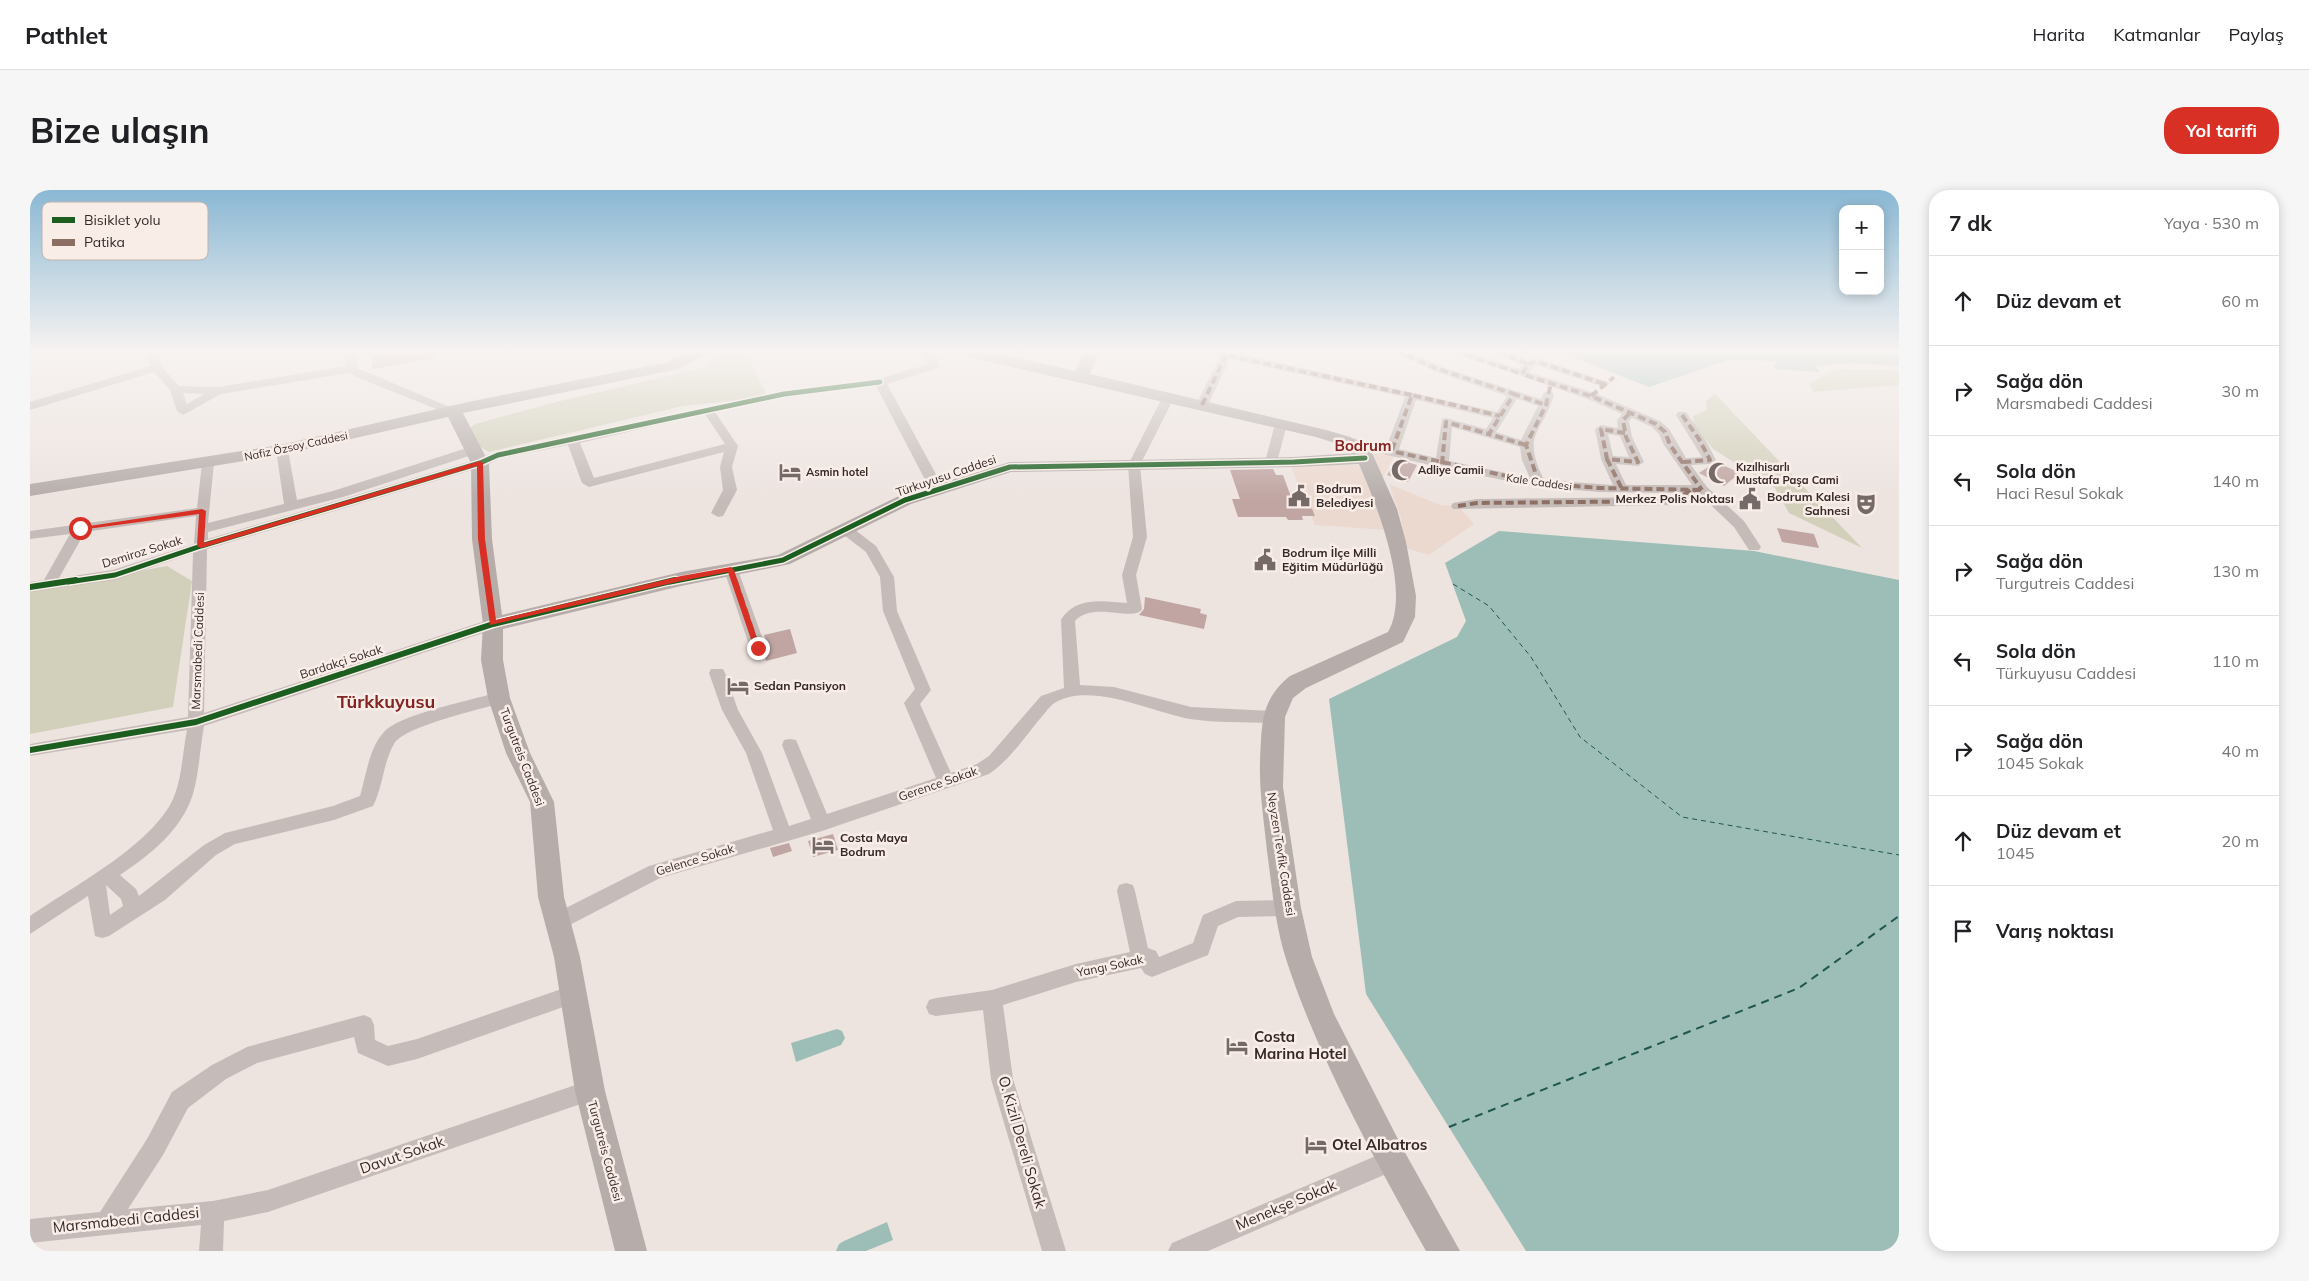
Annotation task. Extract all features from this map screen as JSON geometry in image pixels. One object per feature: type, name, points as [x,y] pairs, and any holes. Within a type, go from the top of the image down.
[{"type":"main road","name":"Nafiz Özsoy Caddesi","points":[[30,490],[282,450],[504,401]]},
{"type":"main road","points":[[1180,401],[1349,442],[1360,448],[1366,458]]},
{"type":"main road","name":"Turgutreis Caddesi","points":[[453,411],[477,457],[482,539],[493,624],[492,660],[499,698],[518,753],[542,802],[550,897],[567,957],[590,1091],[631,1251]]},
{"type":"main road","name":"Türkuyusu Caddesi","points":[[493,624],[681,579],[783,560],[905,500],[1010,467],[1271,462],[1366,458]]},
{"type":"main road","name":"Neyzen Tevfik Caddesi","points":[[1366,458],[1386,498],[1397,540],[1408,608],[1403,626],[1396,636],[1298,682],[1284,693],[1274,717],[1271,787],[1288,908],[1299,957],[1322,1019],[1392,1160],[1444,1251]]},
{"type":"street","points":[[30,406],[48,401]]},
{"type":"street","points":[[180,401],[183,410],[201,401]]},
{"type":"street","points":[[426,401],[453,411]]},
{"type":"street","points":[[201,538],[291,507],[477,457],[498,456],[573,441],[758,401]]},
{"type":"street","points":[[890,401],[936,489]]},
{"type":"street","points":[[1072,690],[1068,620],[1070,616],[1084,606],[1135,610],[1129,574],[1140,537],[1134,465],[1167,401]]},
{"type":"street","points":[[1202,405],[1204,401]]},
{"type":"street","points":[[1392,450],[1410,401]]},
{"type":"street","points":[[1436,401],[1500,416]]},
{"type":"street","points":[[1489,434],[1510,401]]},
{"type":"street","points":[[1533,401],[1546,405]]},
{"type":"street","points":[[1539,483],[1530,462],[1526,445],[1547,401]]},
{"type":"street","points":[[1602,401],[1656,424],[1665,432],[1670,445],[1683,462],[1697,490],[1739,524],[1754,547]]},
{"type":"street","points":[[1442,464],[1446,422],[1451,404]]},
{"type":"street","points":[[708,410],[732,446],[726,467],[730,490],[718,513]]},
{"type":"street","points":[[1607,459],[1638,462],[1625,433],[1623,420],[1630,412]]},
{"type":"street","points":[[1682,416],[1699,439],[1710,460],[1683,462]]},
{"type":"street","points":[[1446,422],[1526,445]]},
{"type":"street","points":[[1271,462],[1281,424]]},
{"type":"street","points":[[1622,489],[1607,459],[1601,430],[1625,433]]},
{"type":"street","points":[[573,441],[589,483],[732,446]]},
{"type":"street","name":"Kale Caddesi","points":[[1349,442],[1392,450],[1442,464],[1539,483],[1588,488],[1697,490]]},
{"type":"street","points":[[282,450],[291,507]]},
{"type":"street","points":[[201,538],[477,457]]},
{"type":"street","name":"Marsmabedi Caddesi","points":[[30,926],[148,846],[169,823],[184,794],[196,722],[202,511],[208,463]]},
{"type":"street","points":[[1458,506],[1477,503],[1675,501],[1697,490]]},
{"type":"street","points":[[30,534],[202,511]]},
{"type":"street","points":[[50,584],[80,528]]},
{"type":"street","points":[[845,529],[871,549],[887,576],[890,611],[923,690],[912,703],[946,781]]},
{"type":"street","name":"Demiroz Sokak","points":[[30,587],[115,575],[201,538]]},
{"type":"street","points":[[731,570],[758,648]]},
{"type":"street","name":"Bardakçi Sokak","points":[[30,750],[196,722],[493,624]]},
{"type":"street","points":[[717,673],[730,710],[754,753],[783,834]]},
{"type":"street","name":"Gerence Sokak","points":[[783,834],[822,824],[983,769],[995,760],[1047,700],[1072,690],[1121,693],[1182,711],[1274,717]]},
{"type":"street","points":[[101,878],[102,930],[158,894],[210,850],[231,838],[334,812],[367,801],[381,755],[390,735],[417,722],[499,698]]},
{"type":"street","points":[[790,745],[822,824]]},
{"type":"street","name":"Gelence Sokak","points":[[557,922],[655,872],[783,834]]},
{"type":"street","points":[[101,878],[129,895],[134,910]]},
{"type":"street","points":[[1126,891],[1141,959]]},
{"type":"street","name":"Yangı Sokak","points":[[992,999],[1076,973],[1149,957],[1152,968],[1201,949],[1210,921],[1236,909],[1288,908]]},
{"type":"street","points":[[107,1222],[155,1147],[180,1100],[219,1072],[254,1054],[364,1025],[365,1046],[388,1056],[417,1049],[573,994]]},
{"type":"street","points":[[936,1007],[992,999]]},
{"type":"street","name":"O. Kizil Dereli Sokak","points":[[992,999],[1002,1079],[1054,1251]]},
{"type":"street","name":"Davut Sokak","points":[[213,1212],[268,1201],[590,1091]]},
{"type":"street","name":"Menekşe Sokak","points":[[1180,1251],[1392,1160]]},
{"type":"street","name":"Marsmabedi Caddesi","points":[[30,1231],[213,1212],[211,1251]]},
{"type":"shaded area","points":[[562,401],[737,401],[683,406],[489,452],[476,443],[472,436],[470,428],[475,424]]},
{"type":"shaded area","points":[[1706,401],[1721,401],[1862,548],[1789,513],[1775,488],[1713,449],[1694,424],[1693,416],[1707,410]]},
{"type":"shaded area","points":[[1363,448],[1396,453],[1382,479]]},
{"type":"shaded area","points":[[1290,465],[1364,465],[1387,530],[1315,525]]},
{"type":"shaded area","points":[[1389,484],[1440,505],[1458,506],[1474,524],[1429,555],[1405,548],[1401,518]]},
{"type":"shaded area","points":[[167,566],[192,581],[173,707],[30,734],[30,591]]},
{"type":"water","points":[[1499,531],[1754,551],[1899,580],[1899,1251],[1526,1251],[1366,994],[1329,699],[1457,637],[1466,621],[1445,563]]},
{"type":"water","points":[[837,1029],[842,1031],[845,1038],[841,1045],[796,1062],[791,1043]]},
{"type":"water","points":[[887,1222],[893,1240],[866,1251],[836,1251],[839,1244],[844,1241]]},
{"type":"building","name":"Adliye Camii","points":[[1397,459],[1417,465],[1408,482],[1387,475]]},
{"type":"building","name":"Kızılhisarlı Mustafa Paşa Cami","points":[[1716,462],[1740,473],[1724,486],[1699,473]]},
{"type":"building","name":"Bodrum Belediyesi","points":[[1273,469],[1276,475],[1283,475],[1290,494],[1306,494],[1315,516],[1302,516],[1303,520],[1288,520],[1286,517],[1238,517],[1232,499],[1240,499],[1230,470]]},
{"type":"building","points":[[1777,528],[1814,534],[1819,548],[1782,542]]},
{"type":"building","points":[[1145,597],[1201,609],[1200,613],[1207,615],[1204,629],[1139,615],[1144,609]]},
{"type":"building","points":[[790,629],[797,653],[766,661],[764,654],[768,647],[764,635]]},
{"type":"building","name":"Costa Maya Bodrum","points":[[833,834],[838,850],[813,857],[808,841]]},
{"type":"building","points":[[789,843],[792,851],[773,857],[770,848]]},
{"type":"ferry route","points":[[1453,584],[1489,606],[1531,657],[1580,737],[1682,817],[1899,855]]},
{"type":"ferry route","points":[[1449,1127],[1799,988],[1899,916]]},
{"type":"marked path","points":[[1202,405],[1204,401]]},
{"type":"marked path","points":[[1392,450],[1410,401]]},
{"type":"marked path","points":[[1435,401],[1500,416]]},
{"type":"marked path","points":[[1510,401],[1489,434],[1526,445]]},
{"type":"marked path","points":[[1533,401],[1546,405]]},
{"type":"marked path","points":[[1539,483],[1530,462],[1526,445],[1547,401]]},
{"type":"marked path","points":[[1601,401],[1656,424],[1665,432],[1670,445],[1702,490]]},
{"type":"marked path","points":[[1625,433],[1601,429],[1607,459],[1638,462],[1626,437],[1623,420],[1630,413]]},
{"type":"marked path","points":[[1682,415],[1699,439],[1710,460],[1683,462]]},
{"type":"marked path","points":[[1442,464],[1446,422],[1489,434]]},
{"type":"marked path","points":[[1349,442],[1491,474],[1559,486],[1702,490]]},
{"type":"marked path","points":[[1607,459],[1622,489]]},
{"type":"marked path","points":[[1458,506],[1477,503],[1675,501],[1692,489]]},
{"type":"marked path","points":[[731,570],[758,648]]},
{"type":"cycle path","points":[[30,587],[115,575],[201,546],[480,463],[498,455],[753,401]]},
{"type":"cycle path","points":[[30,750],[196,722],[493,624],[681,579],[783,560],[905,500],[1010,467],[1294,462],[1365,458]]},
{"type":"place","name":"Adliye Camii","points":[[1402,470]]},
{"type":"place","name":"Asmin hotel","points":[[790,472]]},
{"type":"place","name":"Kızılhisarlı Mustafa Paşa Cami","points":[[1719,473]]},
{"type":"place","name":"Bodrum Belediyesi","points":[[1299,496]]},
{"type":"place","name":"Merkez Polis Noktası","points":[[1750,499]]},
{"type":"place","name":"Bodrum Kalesi Sahnesi","points":[[1866,504]]},
{"type":"place","name":"Bodrum İlçe Milli Eğitim Müdürlüğü","points":[[1265,560]]},
{"type":"place","name":"Sedan Pansiyon","points":[[738,686]]},
{"type":"place","name":"Costa Maya Bodrum","points":[[823,845]]},
{"type":"place","name":"Costa Marina Hotel","points":[[1237,1046]]},
{"type":"place","name":"Otel Albatros","points":[[1316,1145]]},
{"type":"district","name":"Bodrum","points":[[1363,446]]},
{"type":"district","name":"Türkkuyusu","points":[[386,702]]},
{"type":"route","points":[[80,528],[202,511],[201,546],[480,463],[482,539],[493,624],[681,579],[731,570],[758,648]]}]
